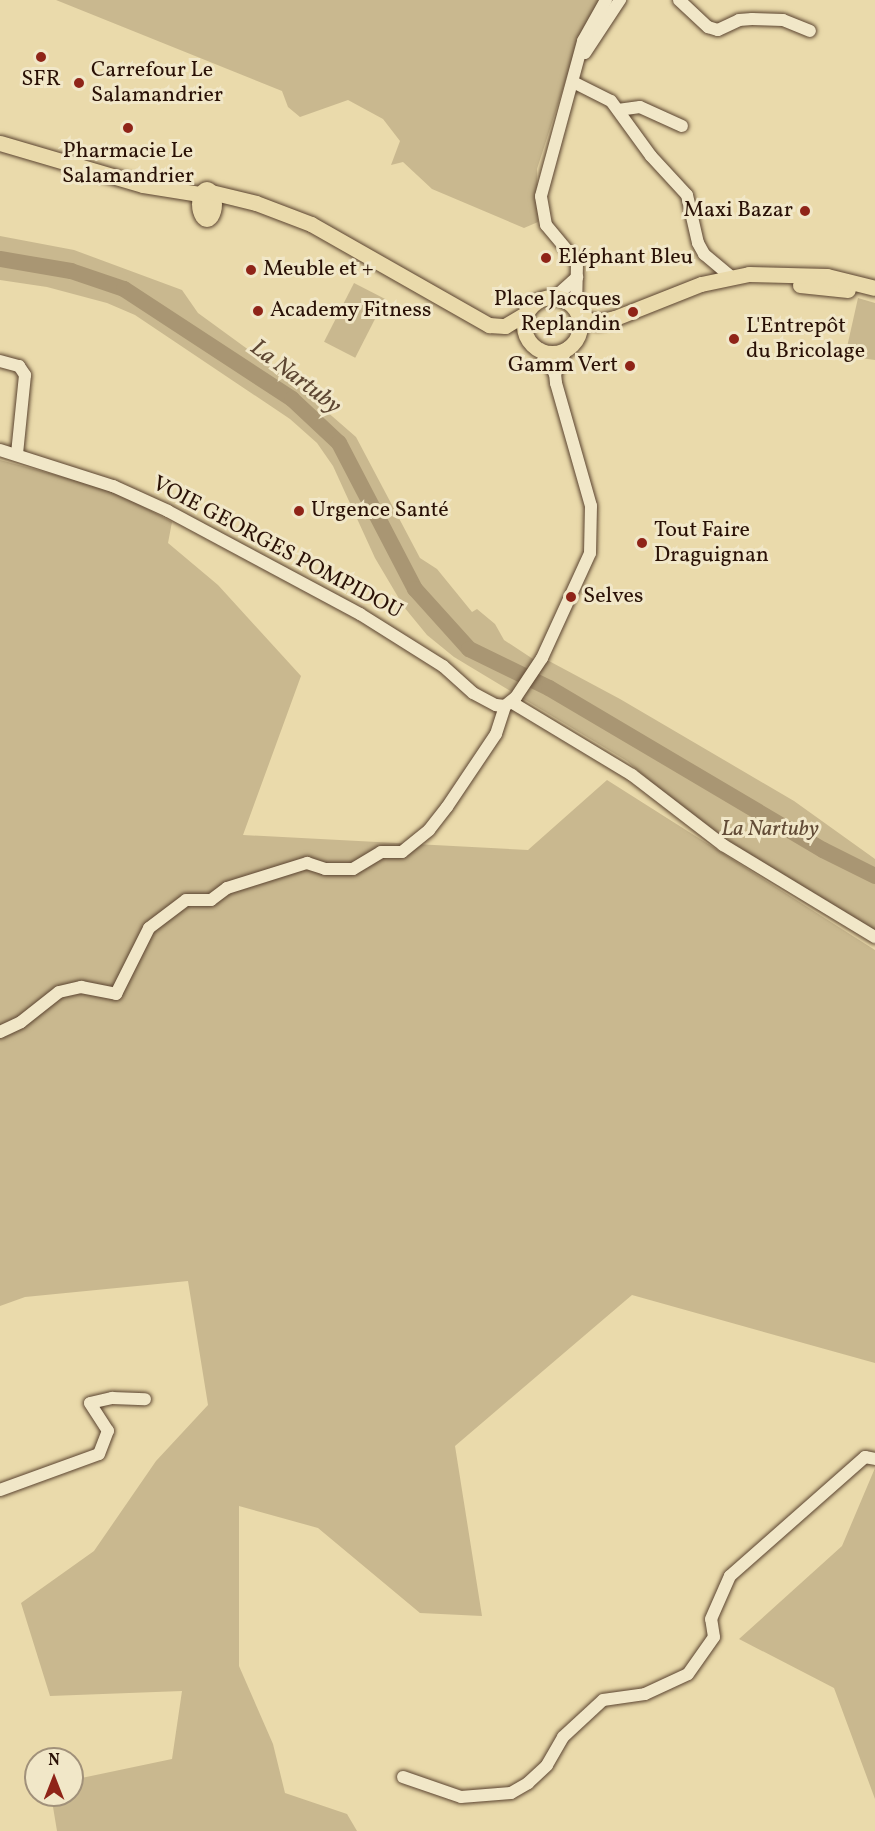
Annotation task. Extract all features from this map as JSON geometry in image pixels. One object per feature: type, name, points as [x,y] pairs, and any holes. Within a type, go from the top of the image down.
[{"type":"main road","points":[[0,143],[133,182],[205,193],[304,221],[489,325],[505,326],[527,313],[540,300],[555,297],[578,314],[597,322],[627,314]]},
{"type":"main road","points":[[527,313],[527,335],[540,350],[551,352],[627,314],[690,288],[730,276],[842,279],[875,288]]},
{"type":"main road","points":[[690,288],[793,279],[875,297]]},
{"type":"main road","points":[[571,344],[578,314]]},
{"type":"street","points":[[578,314],[577,262],[546,225],[542,213],[548,167],[583,41],[606,0]]},
{"type":"street","points":[[578,65],[621,0]]},
{"type":"street","points":[[679,0],[694,16],[718,30],[739,20],[752,19],[783,20],[810,31]]},
{"type":"street","points":[[573,82],[603,95],[618,110],[669,179],[687,195],[698,243],[704,254],[730,276]]},
{"type":"street","points":[[618,110],[640,106],[682,126]]},
{"type":"street","points":[[555,297],[578,276]]},
{"type":"street","points":[[555,374],[571,344]]},
{"type":"street","points":[[2,1030],[59,992],[81,987],[116,994],[149,928],[186,900],[211,900],[227,888],[307,863],[325,869],[353,869],[381,852],[402,852],[429,830],[496,734],[511,701],[542,658],[590,554],[594,525],[555,374],[540,350]]},
{"type":"street","points":[[0,361],[19,366],[25,375],[17,454]]},
{"type":"street","name":"VOIE GEORGES POMPIDOU","points":[[0,450],[113,486],[168,511],[360,614],[443,666],[473,693],[496,705],[511,701],[632,775],[723,845],[875,937]]},
{"type":"street","points":[[0,1490],[99,1454],[108,1431],[90,1402],[112,1398],[145,1399]]},
{"type":"street","points":[[403,1777],[461,1797],[511,1793],[528,1783],[547,1764],[563,1737],[603,1700],[645,1694],[688,1674],[714,1637],[711,1619],[730,1576],[865,1456],[875,1459]]},
{"type":"green space","points":[[56,0],[601,0],[579,39],[537,169],[538,222],[524,228],[432,189],[403,162],[391,165],[400,141],[383,119],[348,100],[300,117],[288,107],[282,91]]},
{"type":"green space","name":"La Nartuby","points":[[0,236],[74,250],[182,290],[198,313],[294,383],[356,437],[420,558],[437,569],[472,612],[477,609],[495,624],[504,640],[533,659],[549,661],[620,699],[794,801],[875,859],[875,937],[723,845],[627,761],[454,657],[427,635],[404,607],[375,558],[333,466],[317,443],[290,419],[135,315],[107,303],[47,287],[0,280]]},
{"type":"green space","points":[[354,283],[385,299],[355,358],[324,342]]},
{"type":"green space","points":[[858,298],[875,303],[875,360],[845,356]]},
{"type":"green space","points":[[0,460],[112,490],[172,522],[168,543],[218,585],[301,676],[243,835],[528,850],[607,780],[875,950],[875,1363],[632,1295],[455,1446],[482,1616],[420,1613],[318,1528],[239,1506],[239,1666],[273,1744],[285,1793],[347,1814],[357,1831],[57,1831],[53,1807],[84,1807],[84,1777],[172,1759],[182,1691],[50,1696],[21,1603],[94,1551],[156,1461],[208,1405],[188,1281],[25,1297],[0,1306]]},
{"type":"green space","points":[[875,1468],[875,1799],[834,1688],[739,1639],[842,1546]]},
{"type":"waterway","name":"La Nartuby","points":[[0,259],[71,271],[124,289],[292,399],[339,443],[415,589],[469,649],[549,688],[823,850],[875,876]]},
{"type":"place","name":"SFR","points":[[41,57]]},
{"type":"place","name":"Carrefour Le Salamandrier","points":[[79,83]]},
{"type":"place","name":"Pharmacie Le Salamandrier","points":[[128,128]]},
{"type":"place","name":"Maxi Bazar","points":[[805,211]]},
{"type":"place","name":"Eléphant Bleu","points":[[546,258]]},
{"type":"place","name":"Meuble et +","points":[[251,270]]},
{"type":"place","name":"Academy Fitness","points":[[258,311]]},
{"type":"place","name":"Place Jacques Replandin","points":[[633,312]]},
{"type":"place","name":"L'Entrepôt du Bricolage","points":[[734,339]]},
{"type":"place","name":"Gamm Vert","points":[[630,366]]},
{"type":"place","name":"Urgence Santé","points":[[299,511]]},
{"type":"place","name":"Tout Faire Draguignan","points":[[642,543]]},
{"type":"place","name":"Selves","points":[[571,597]]}]
